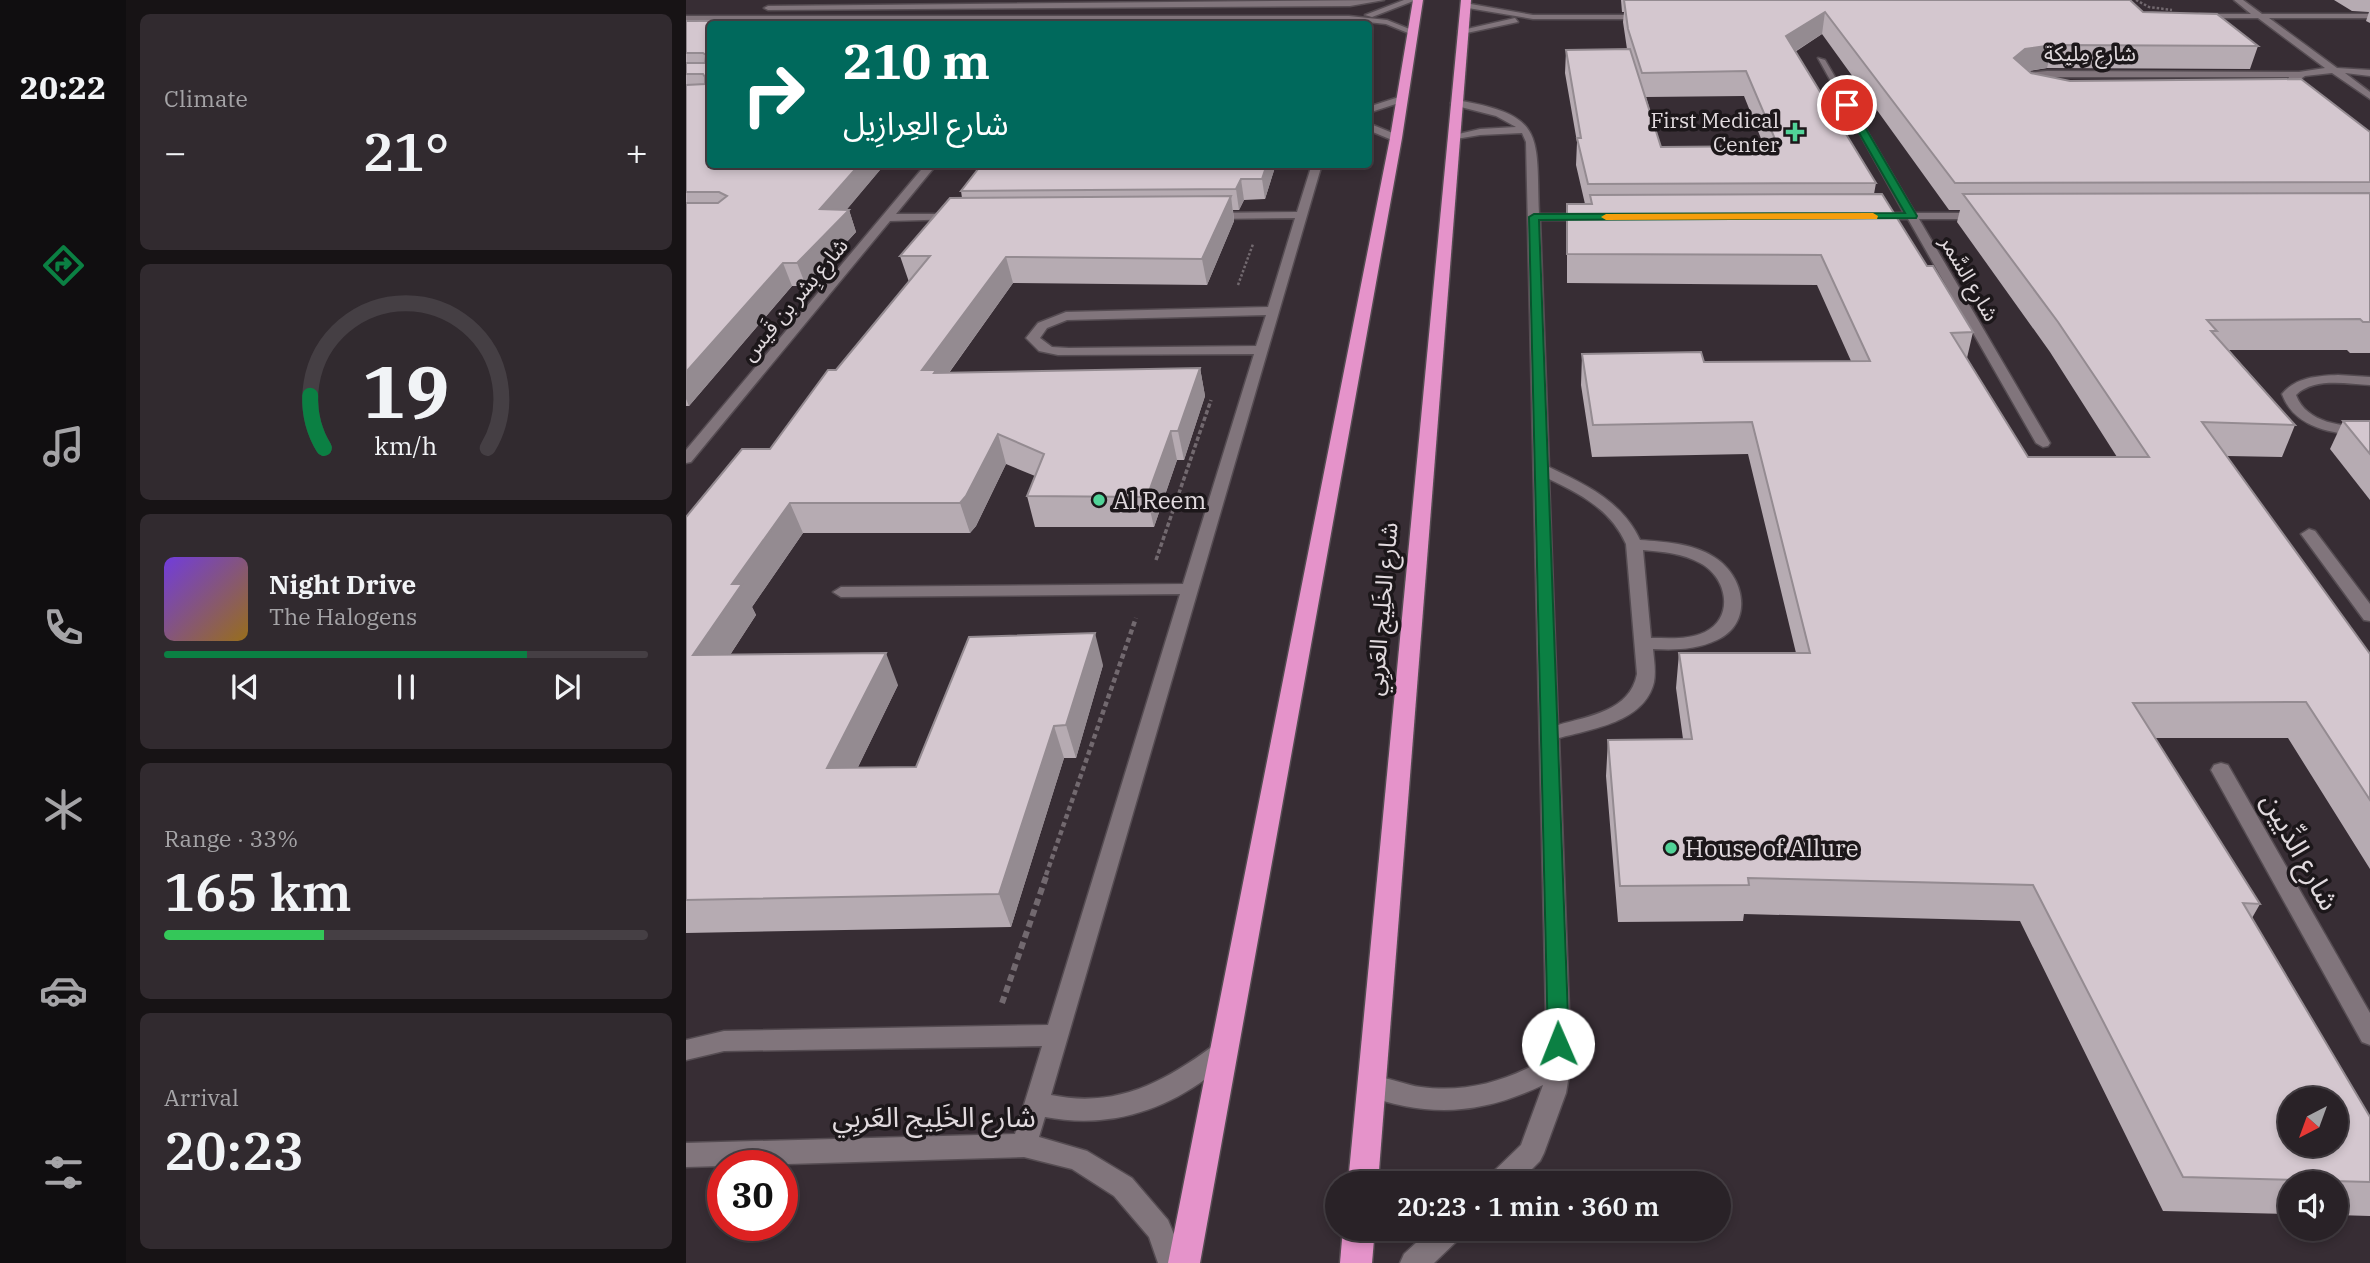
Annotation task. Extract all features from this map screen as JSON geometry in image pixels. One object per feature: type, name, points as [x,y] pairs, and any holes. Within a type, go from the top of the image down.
[{"type":"highway","points":[[1184,1263],[1396,138],[1418,0]]},
{"type":"highway","name":"شارع الخَلِيج العَربِي","points":[[1364,1171],[1465,3]]},
{"type":"highway","points":[[1356,1263],[1358,1241]]},
{"type":"street","points":[[736,21],[750,11],[787,6],[1350,4],[1380,0]]},
{"type":"street","points":[[1353,18],[1380,13],[1412,0]]},
{"type":"street","points":[[2238,0],[2370,96]]},
{"type":"street","points":[[1465,3],[1533,17],[1656,17]]},
{"type":"street","points":[[1562,4],[1564,17]]},
{"type":"street","points":[[943,5],[962,12],[967,16],[965,19]]},
{"type":"street","points":[[1259,21],[1280,16]]},
{"type":"street","points":[[739,21],[754,17],[1238,20],[1280,16],[1387,22],[1413,32]]},
{"type":"street","points":[[2191,18],[2370,16]]},
{"type":"street","points":[[686,18],[713,17],[731,21]]},
{"type":"street","points":[[1462,32],[1533,17]]},
{"type":"street","name":"شارع السَّمر","points":[[1821,60],[2043,443]]},
{"type":"street","name":"شارع مِليكة","points":[[2022,90],[2017,86],[2018,79],[2038,74],[2298,74],[2335,70],[2370,73]]},
{"type":"street","points":[[2297,88],[2291,80],[2298,74]]},
{"type":"street","points":[[1372,109],[1402,99]]},
{"type":"street","points":[[1456,103],[1493,111],[1518,125],[1531,142],[1559,1063],[1544,1122],[1531,1153],[1512,1171]]},
{"type":"street","points":[[1454,138],[1518,125]]},
{"type":"street","points":[[1372,128],[1396,138]]},
{"type":"street","name":"شارع بِشر بن قَيس","points":[[686,459],[929,168]]},
{"type":"street","points":[[1024,1145],[1316,168]]},
{"type":"street","points":[[1194,216],[1302,215]]},
{"type":"street","points":[[1858,216],[1996,216]]},
{"type":"street","points":[[887,218],[971,217]]},
{"type":"street","points":[[1534,217],[1601,217]]},
{"type":"street","points":[[1261,350],[1069,352],[1044,349],[1037,346],[1033,338],[1037,329],[1049,321],[1066,316],[1273,311]]},
{"type":"street","points":[[2370,381],[2315,381],[2293,387],[2289,394],[2296,409],[2319,423],[2351,431],[2370,432]]},
{"type":"street","points":[[1541,469],[1587,492],[1613,509],[1629,530],[1634,544],[1646,674],[1644,686],[1628,707],[1602,720],[1550,734]]},
{"type":"street","points":[[2309,534],[2370,616]]},
{"type":"street","points":[[1634,544],[1685,548],[1704,556],[1730,579],[1735,593],[1735,607],[1729,621],[1717,633],[1699,642],[1663,646],[1644,643]]},
{"type":"street","points":[[841,592],[1190,589]]},
{"type":"street","name":"شارع الدِّيين","points":[[2221,770],[2370,1035]]},
{"type":"street","points":[[686,1050],[724,1041],[1057,1035]]},
{"type":"street","name":"شارع الخَلِيج العَربِي","points":[[1037,1104],[1085,1112],[1137,1104],[1186,1081],[1226,1049]]},
{"type":"street","points":[[1371,1086],[1402,1097],[1435,1101],[1469,1100],[1502,1093],[1532,1080],[1559,1063]]},
{"type":"street","name":"شارع الخَلِيج العَربِي","points":[[686,1155],[1024,1145],[1078,1159],[1123,1187],[1158,1229],[1172,1263]]},
{"type":"street","points":[[1414,1263],[1438,1241]]},
{"type":"path","points":[[990,1037],[1227,350]]},
{"type":"building","points":[[1624,0],[2130,0],[2143,12],[2217,14],[2258,46],[2053,45],[2025,49],[2014,58],[2031,73],[2070,81],[2301,79],[2370,132],[2370,182],[1955,183],[1825,12],[1786,36],[1876,183],[1588,184],[1577,138],[1581,138],[1566,50],[1630,49],[1661,147],[1778,146],[1746,71],[1642,73],[1628,29]]},
{"type":"building","points":[[1003,20],[707,21],[707,168],[856,168],[820,209],[849,210],[797,263],[783,263],[686,372],[686,203],[718,203],[727,196],[719,192],[686,192],[686,85],[705,84],[705,77],[703,74],[686,74],[686,63],[705,63],[706,55],[686,53],[686,21]]},
{"type":"building","points":[[1265,20],[1318,20],[1318,21]]},
{"type":"building","points":[[979,168],[1266,168],[1262,179],[1241,179],[1236,189],[961,191]]},
{"type":"building","points":[[2370,193],[2370,322],[2360,319],[2207,320],[2217,331],[2211,331],[2295,425],[2202,422],[2370,654],[2370,800],[2306,702],[2133,703],[2260,904],[2243,903],[2370,1117],[2370,1182],[2348,1181],[2348,1171],[2278,1171],[2278,1180],[2183,1177],[2033,885],[1748,878],[1749,885],[1620,886],[1608,740],[1692,739],[1679,653],[1810,653],[1752,422],[1593,425],[1582,354],[1701,352],[1704,362],[1870,361],[1821,255],[1567,254],[1567,204],[1592,204],[1590,195],[1882,194],[1927,266],[1933,266],[1973,332],[1951,333],[2028,457],[2149,457],[2058,322],[1963,194]]},
{"type":"building","points":[[1231,196],[1202,259],[1006,257],[922,370],[936,370],[934,373],[1200,368],[1178,431],[1171,431],[1147,497],[1027,496],[1044,454],[998,434],[960,503],[790,503],[732,584],[742,584],[693,655],[886,653],[827,768],[916,767],[969,637],[1095,633],[1066,725],[1054,726],[999,894],[686,900],[686,517],[742,449],[770,449],[828,370],[836,370],[930,256],[900,256],[950,198]]},
{"type":"building","points":[[2343,421],[2370,421],[2370,454]]},
{"type":"slow traffic","points":[[1606,217],[1873,216]]},
{"type":"place","name":"First Medical Center","points":[[1795,132]]},
{"type":"place","name":"Al Reem","points":[[1099,500]]},
{"type":"place","name":"House of Allure","points":[[1671,848]]},
{"type":"route","points":[[1558,1044],[1534,217],[1912,216],[1847,105]]}]
